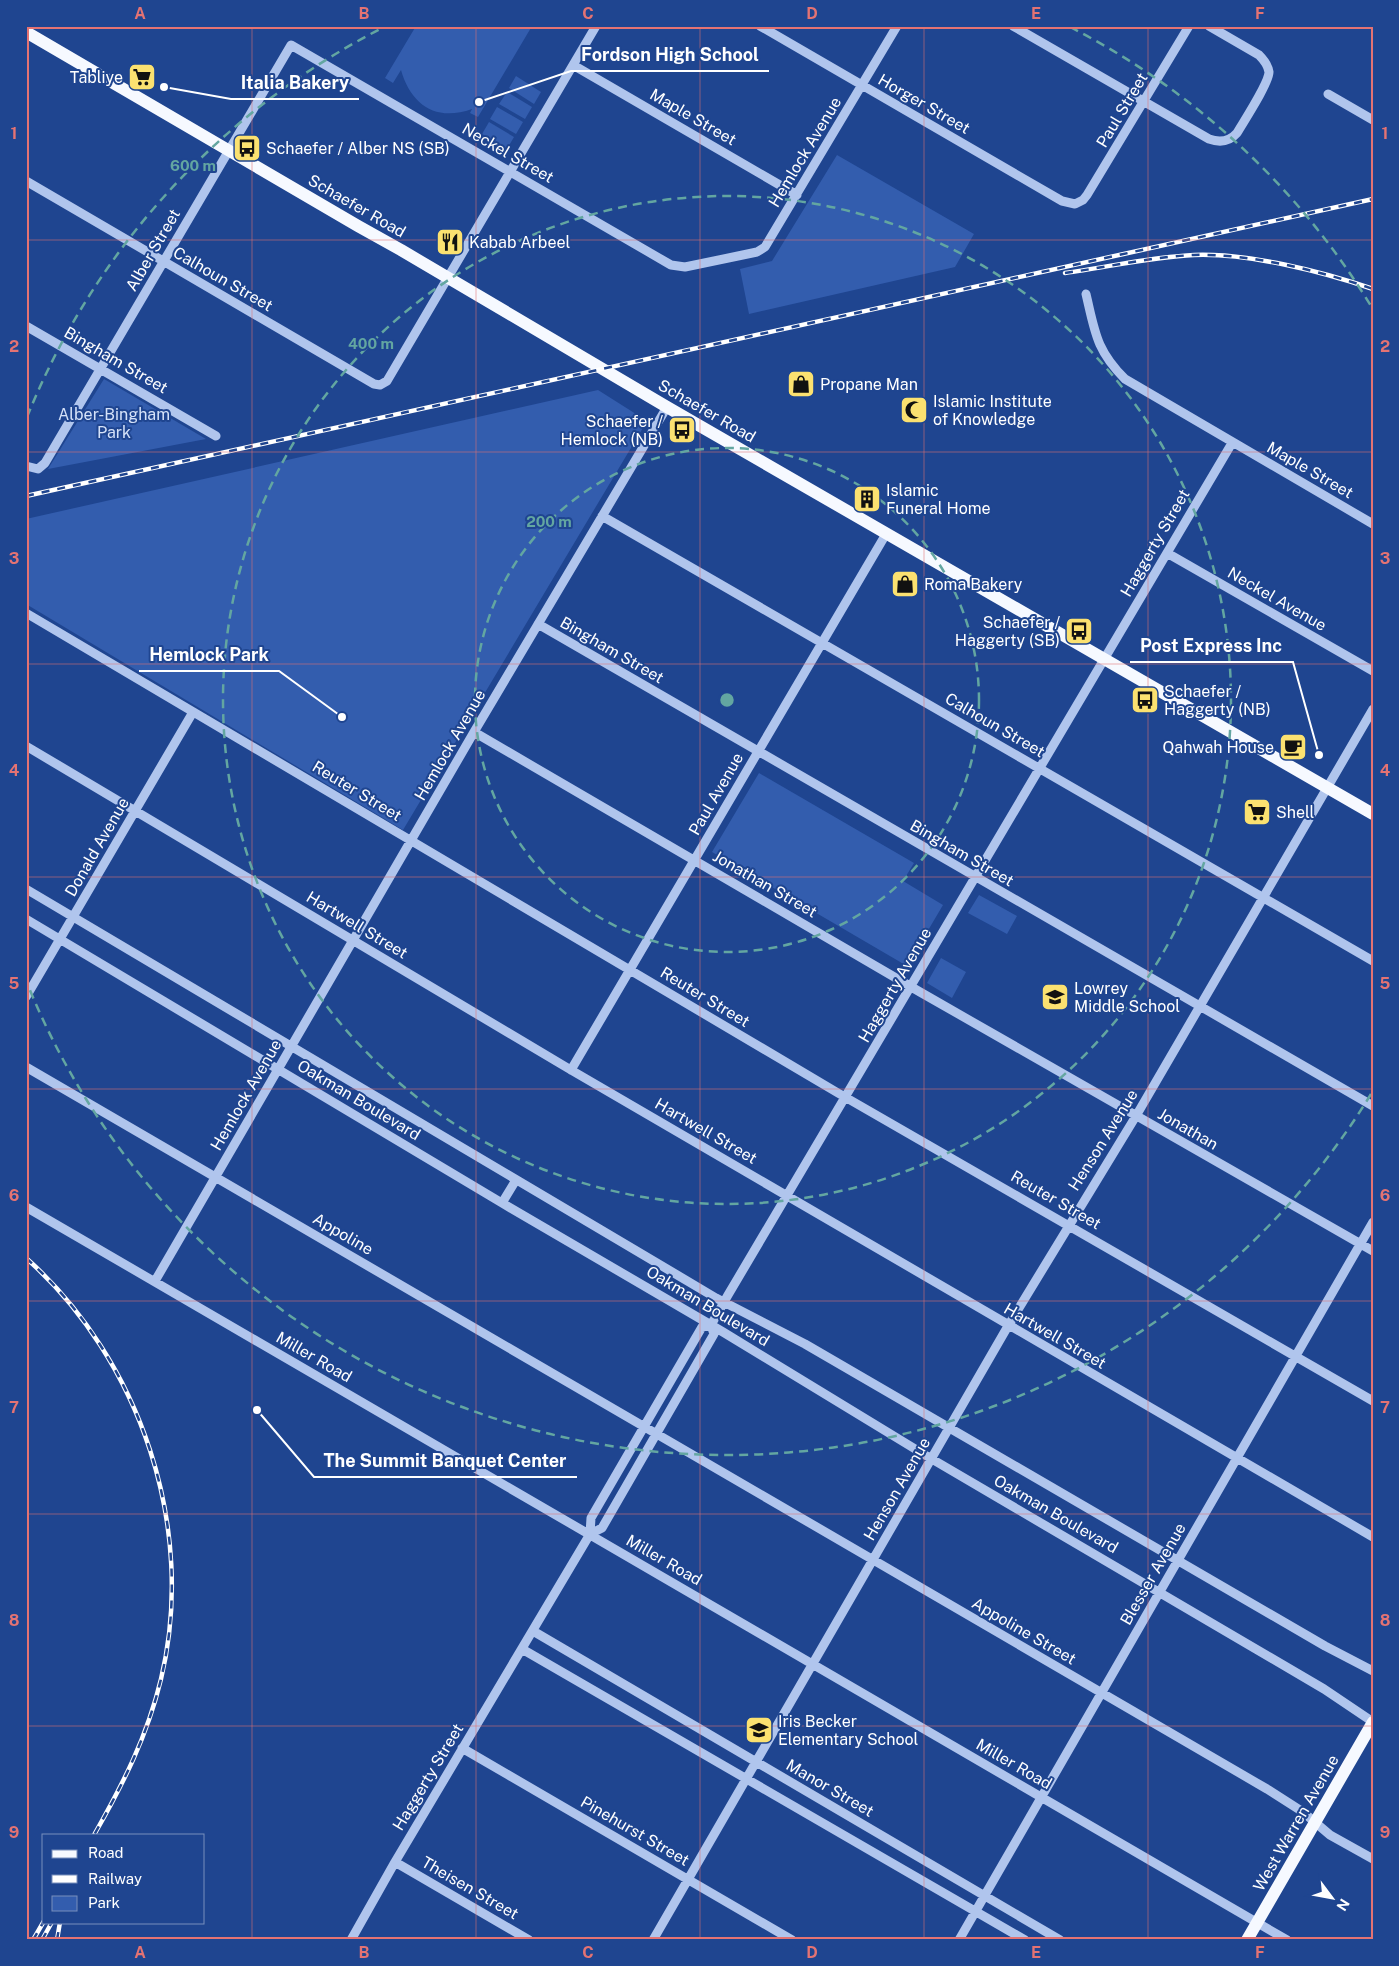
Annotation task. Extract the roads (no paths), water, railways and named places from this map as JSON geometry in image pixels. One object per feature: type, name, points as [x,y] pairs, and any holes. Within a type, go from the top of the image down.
[{"type":"main road","name":"Schaefer Road","points":[[26,32],[667,407],[1373,814]]},
{"type":"main road","name":"West Warren Avenue","points":[[1247,1940],[1373,1722]]},
{"type":"street","points":[[448,278],[596,26]]},
{"type":"street","name":"Horger Street","points":[[760,26],[1062,202],[1075,204]]},
{"type":"street","name":"Hemlock Avenue","points":[[715,260],[757,252],[765,247],[897,26]]},
{"type":"street","points":[[1013,26],[1213,140],[1224,141],[1234,136],[1266,84],[1269,72],[1264,59],[1209,26]]},
{"type":"street","name":"Paul Street","points":[[1075,204],[1083,200],[1100,176],[1189,26]]},
{"type":"street","name":"Alber Street","points":[[26,466],[38,469],[45,463],[291,44]]},
{"type":"street","name":"Neckel Street","points":[[291,44],[510,173],[672,264],[685,267],[715,260]]},
{"type":"street","name":"Maple Street","points":[[574,65],[797,195]]},
{"type":"street","points":[[1328,94],[1373,120]]},
{"type":"street","name":"Calhoun Street","points":[[26,181],[374,384],[380,385],[387,381],[448,278]]},
{"type":"street","name":"Maple Street","points":[[1086,294],[1098,342],[1109,364],[1125,379],[1373,524]]},
{"type":"street","name":"Bingham Street","points":[[26,326],[216,436]]},
{"type":"street","name":"Hemlock Avenue","points":[[155,1281],[412,842],[474,732],[667,407]]},
{"type":"street","name":"Haggerty Street","points":[[1104,660],[1232,443]]},
{"type":"street","name":"Calhoun Street","points":[[602,516],[1373,961]]},
{"type":"street","name":"Paul Avenue","points":[[571,1070],[886,534]]},
{"type":"street","name":"Neckel Avenue","points":[[1167,553],[1373,671]]},
{"type":"street","name":"Reuter Street","points":[[26,613],[846,1098],[1373,1401]]},
{"type":"street","name":"Bingham Street","points":[[538,624],[1373,1106]]},
{"type":"street","name":"Haggerty Avenue","points":[[590,1534],[602,1528],[624,1491],[714,1334],[711,1325],[724,1302],[1104,660]]},
{"type":"street","name":"Henson Avenue","points":[[756,1762],[1008,1326],[1136,1116],[1373,709]]},
{"type":"street","name":"Donald Avenue","points":[[26,997],[193,712]]},
{"type":"street","name":"Jonathan Street","points":[[474,732],[911,987]]},
{"type":"street","name":"Hartwell Street","points":[[26,746],[571,1070],[1373,1537]]},
{"type":"street","name":"Oakman Boulevard","points":[[26,889],[724,1302],[805,1344],[1325,1646],[1373,1671]]},
{"type":"street","name":"Oakman Boulevard","points":[[26,919],[502,1203],[711,1325],[931,1459],[1324,1689],[1373,1722]]},
{"type":"street","name":"Jonathan","points":[[911,987],[1373,1252]]},
{"type":"street","name":"Appoline","points":[[26,1067],[657,1434]]},
{"type":"street","points":[[502,1203],[516,1180]]},
{"type":"street","name":"Miller Road","points":[[26,1206],[1287,1940]]},
{"type":"street","name":"Blesser Avenue","points":[[959,1940],[1373,1222]]},
{"type":"street","name":"Haggerty Avenue","points":[[533,1631],[590,1534],[591,1518],[611,1483],[702,1327],[711,1325]]},
{"type":"street","points":[[673,1378],[685,1385]]},
{"type":"street","name":"Appoline Street","points":[[657,1434],[1266,1789],[1303,1812],[1330,1835],[1373,1859]]},
{"type":"street","points":[[611,1483],[624,1491]]},
{"type":"street","name":"Haggerty Street","points":[[351,1940],[462,1748],[533,1631]]},
{"type":"street","name":"Manor Street","points":[[533,1631],[1060,1940]]},
{"type":"street","name":"Manor Street","points":[[522,1649],[1025,1940]]},
{"type":"street","name":"Pinehurst Street","points":[[462,1748],[792,1940]]},
{"type":"street","points":[[653,1940],[756,1762]]},
{"type":"street","name":"Theisen Street","points":[[395,1862],[530,1940]]},
{"type":"railway","points":[[26,496],[1373,199]]},
{"type":"railway","points":[[1065,273],[1162,258],[1215,255],[1284,264],[1373,289]]},
{"type":"railway","points":[[26,1258],[66,1299],[101,1346],[129,1396],[150,1450],[164,1507],[171,1564],[170,1622],[161,1679],[149,1721],[133,1760],[95,1834]]},
{"type":"railway","points":[[33,1940],[42,1924]]},
{"type":"railway","points":[[42,1940],[51,1924]]},
{"type":"railway","points":[[57,1940],[60,1924]]},
{"type":"place","name":"Tabliye","points":[[142,77]]},
{"type":"place","name":"Italia Bakery","points":[[164,87]]},
{"type":"place","name":"Fordson High School","points":[[479,102]]},
{"type":"place","name":"Schaefer / Alber NS (SB)","points":[[247,148]]},
{"type":"place","name":"Kabab Arbeel","points":[[450,242]]},
{"type":"place","name":"Propane Man","points":[[801,384]]},
{"type":"place","name":"Islamic Institute of Knowledge","points":[[914,410]]},
{"type":"place","name":"Schaefer / Hemlock (NB)","points":[[682,430]]},
{"type":"place","name":"Islamic Funeral Home","points":[[867,499]]},
{"type":"place","name":"Roma Bakery","points":[[905,584]]},
{"type":"place","name":"Schaefer / Haggerty (SB)","points":[[1079,631]]},
{"type":"place","name":"Schaefer / Haggerty (NB)","points":[[1145,700]]},
{"type":"place","name":"Hemlock Park","points":[[342,717]]},
{"type":"place","name":"Qahwah House","points":[[1293,747]]},
{"type":"place","name":"Post Express Inc","points":[[1319,755]]},
{"type":"place","name":"Shell","points":[[1257,812]]},
{"type":"place","name":"Lowrey Middle School","points":[[1055,997]]},
{"type":"place","name":"The Summit Banquet Center","points":[[257,1410]]},
{"type":"place","name":"Iris Becker Elementary School","points":[[759,1730]]},
{"type":"park label","name":"Alber-Bingham Park","points":[[114,423]]}]
